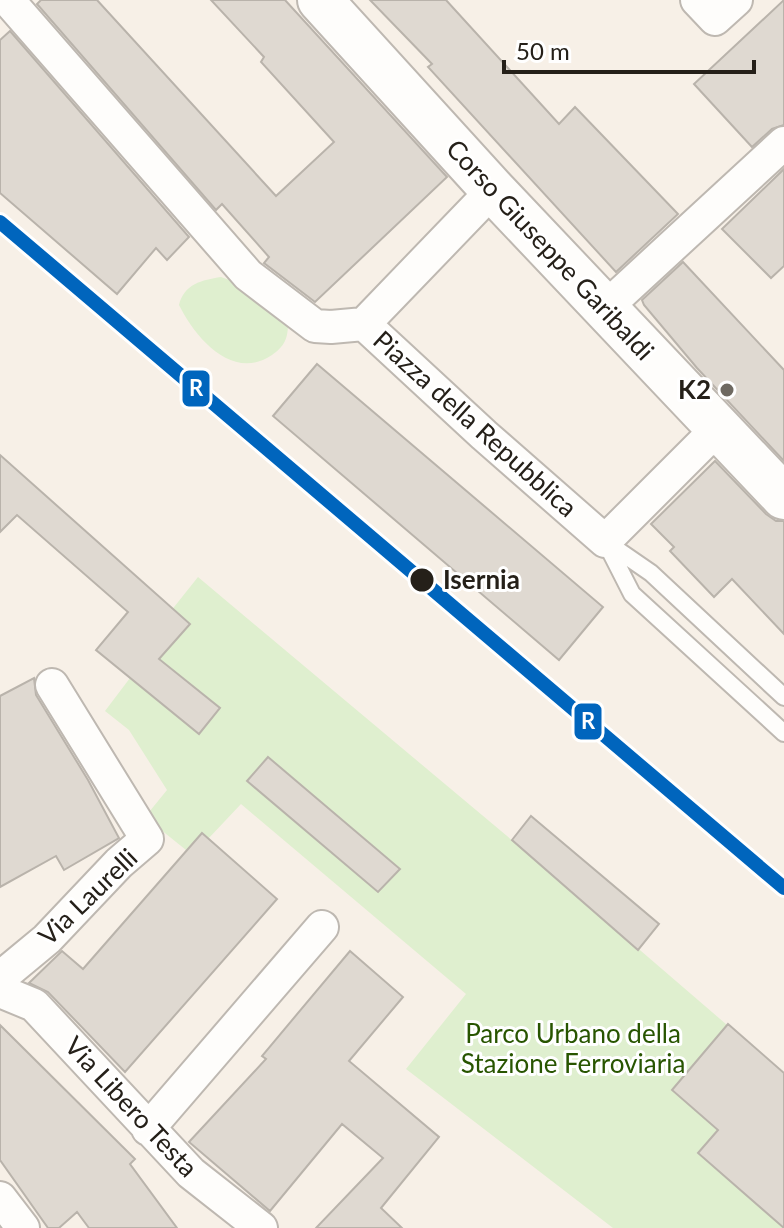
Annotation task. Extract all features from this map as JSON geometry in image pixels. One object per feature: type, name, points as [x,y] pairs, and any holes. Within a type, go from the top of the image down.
[{"type":"main road","name":"Corso Giuseppe Garibaldi","points":[[320,0],[604,309],[784,497]]},
{"type":"street","points":[[8,0],[248,275],[315,326],[364,324]]},
{"type":"street","points":[[697,0],[715,19],[736,0]]},
{"type":"street","points":[[604,309],[784,143]]},
{"type":"street","name":"Piazza della Repubblica","points":[[493,190],[364,324],[605,541]]},
{"type":"street","points":[[605,541],[704,442],[724,434]]},
{"type":"street","name":"Via Laurelli","points":[[0,978],[47,939],[119,863],[147,839],[52,685]]},
{"type":"street","points":[[148,1129],[322,927]]},
{"type":"street","name":"Via Libero Testa","points":[[0,991],[34,1005],[191,1173],[261,1228]]},
{"type":"street","points":[[0,1198],[23,1228]]},
{"type":"lane","points":[[605,541],[651,573],[784,697]]},
{"type":"lane","points":[[605,541],[632,594],[784,733]]},
{"type":"green space","points":[[221,277],[246,286],[288,323],[285,341],[272,355],[257,362],[243,363],[229,359],[205,342],[186,317],[179,305],[185,292],[201,282]]},
{"type":"green space","name":"Parco Urbano della Stazione Ferroviaria","points":[[198,577],[526,852],[784,1074],[784,1228],[613,1228],[406,1069],[466,994],[241,804],[208,839],[202,833],[186,850],[145,817],[167,790],[129,730],[105,711],[130,678],[96,650],[117,625],[143,646]]},
{"type":"building","points":[[41,0],[97,0],[276,196],[334,142],[261,62],[264,57],[211,0],[285,0],[447,177],[315,302],[264,263],[269,257],[222,204],[216,210],[37,4]]},
{"type":"building","points":[[370,0],[446,0],[559,124],[575,107],[678,214],[616,272],[428,67],[432,64]]},
{"type":"building","points":[[784,0],[784,125],[772,129],[752,147],[694,84]]},
{"type":"building","points":[[10,31],[189,237],[167,260],[156,248],[117,294],[0,193],[0,40]]},
{"type":"building","points":[[784,169],[784,266],[771,278],[722,229]]},
{"type":"building","points":[[683,262],[784,370],[784,461],[697,368],[644,305],[642,300]]},
{"type":"building","name":"Isernia","points":[[317,364],[603,607],[559,660],[273,416]]},
{"type":"building","points":[[0,455],[190,624],[159,659],[220,708],[199,734],[96,650],[128,612],[17,515],[0,532]]},
{"type":"building","points":[[715,461],[766,514],[776,521],[784,521],[784,634],[732,579],[714,597],[670,551],[674,547],[651,524]]},
{"type":"building","points":[[34,678],[36,695],[119,838],[64,870],[56,856],[0,887],[0,696]]},
{"type":"building","points":[[268,757],[400,869],[378,892],[247,781]]},
{"type":"building","points":[[531,816],[659,924],[638,950],[512,840]]},
{"type":"building","points":[[202,833],[277,899],[125,1072],[48,992],[29,983],[62,951],[83,969]]},
{"type":"building","points":[[350,951],[403,997],[349,1061],[439,1137],[381,1208],[402,1228],[316,1228],[383,1158],[342,1124],[270,1211],[189,1142],[266,1059],[262,1056]]},
{"type":"building","points":[[728,1024],[784,1073],[784,1228],[698,1153],[718,1130],[672,1090]]},
{"type":"building","points":[[0,1025],[135,1159],[130,1164],[177,1228],[89,1228],[77,1212],[59,1228],[48,1228],[0,1160]]},
{"type":"transit line","name":"R","points":[[0,222],[784,888]]},
{"type":"place","name":"K2","points":[[727,390]]},
{"type":"place","name":"Isernia","points":[[422,580]]}]
